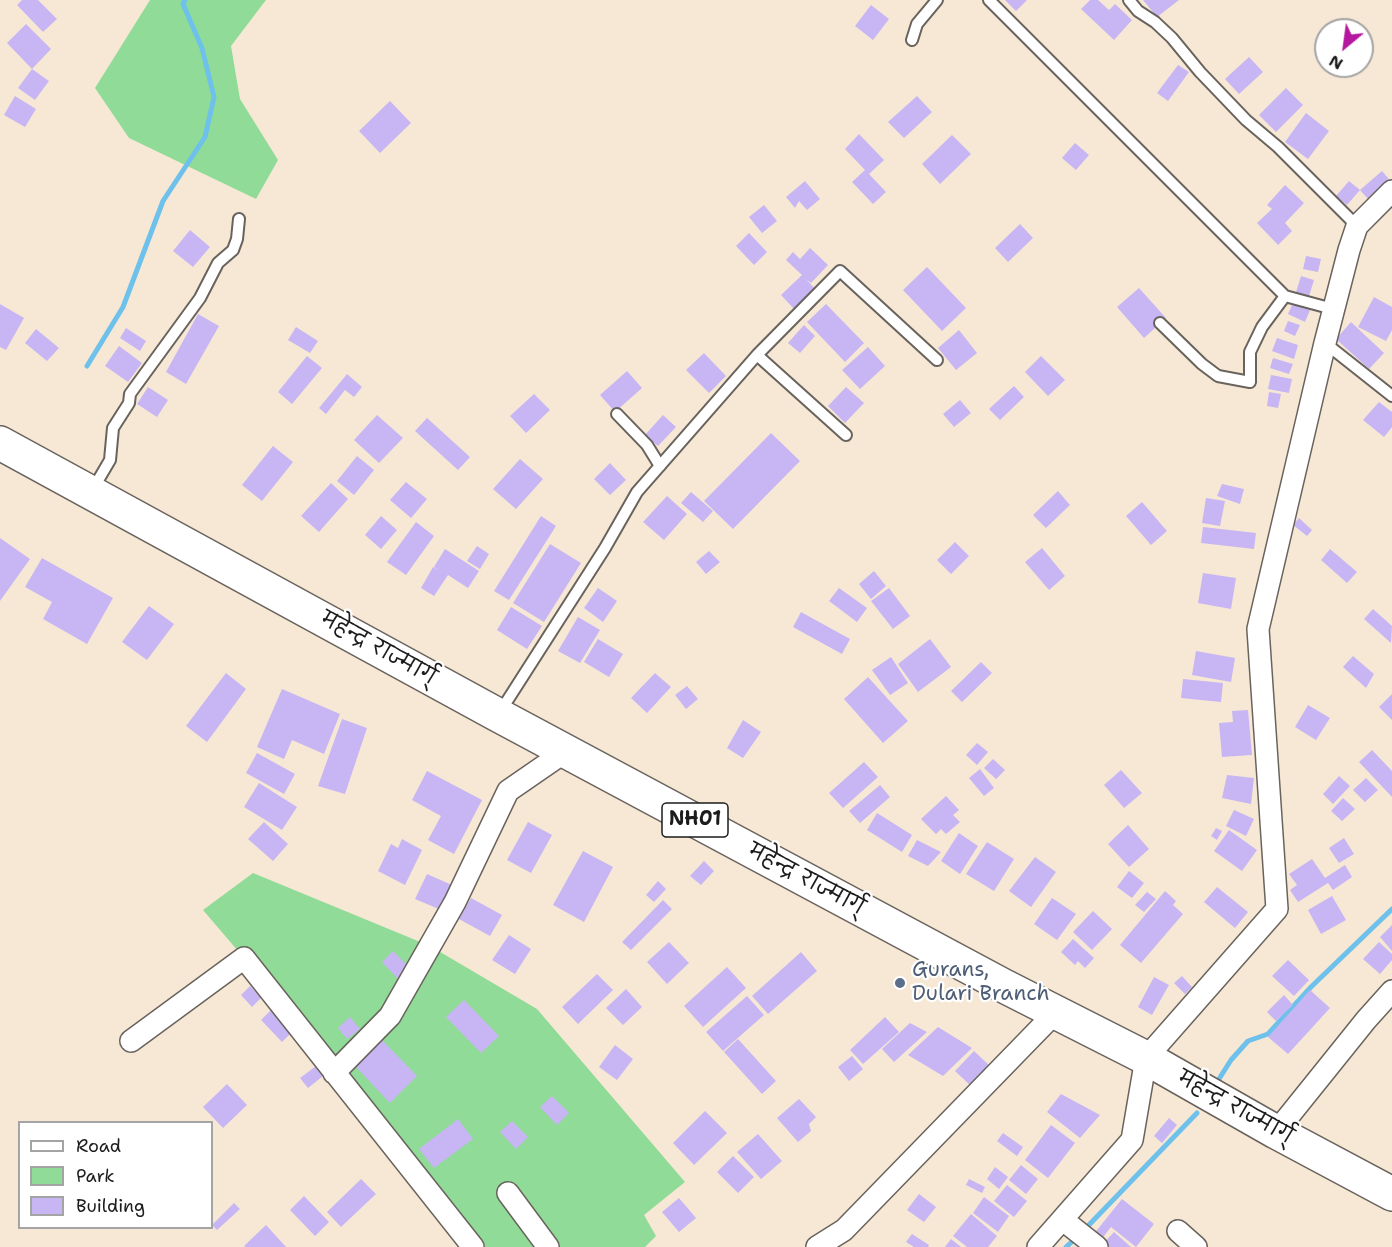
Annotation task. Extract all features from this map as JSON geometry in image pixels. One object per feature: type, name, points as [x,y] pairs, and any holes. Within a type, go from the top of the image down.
[{"type":"highway","name":"महेन्द्र राज्मार्ग्","points":[[0,442],[498,715],[1146,1058],[1276,1132],[1392,1194]]},
{"type":"street","points":[[1038,1247],[1132,1140],[1146,1058],[1277,909],[1258,629],[1348,250],[1357,226],[1392,191]]},
{"type":"street","points":[[334,1073],[390,1016],[454,902],[508,791],[566,751]]},
{"type":"street","points":[[131,1041],[244,958],[472,1247]]},
{"type":"street","points":[[1276,1132],[1366,1020],[1392,992]]},
{"type":"street","points":[[817,1247],[844,1230],[1056,1012]]},
{"type":"street","points":[[508,1192],[548,1247]]},
{"type":"street","points":[[1063,1220],[1097,1247]]},
{"type":"street","points":[[1178,1231],[1196,1247]]},
{"type":"lane","points":[[912,40],[918,24],[938,0]]},
{"type":"lane","points":[[989,0],[1285,296],[1334,309]]},
{"type":"lane","points":[[1129,0],[1138,12],[1155,22],[1172,38],[1200,72],[1246,120],[1278,147],[1357,226]]},
{"type":"lane","points":[[91,492],[110,460],[113,428],[129,403],[130,394],[200,298],[219,263],[233,250],[237,239],[239,219]]},
{"type":"lane","points":[[498,715],[605,548],[637,492],[757,355],[840,271],[937,360]]},
{"type":"lane","points":[[1160,323],[1202,364],[1218,376],[1250,382],[1251,352],[1262,327],[1285,296]]},
{"type":"lane","points":[[1325,343],[1392,396]]},
{"type":"lane","points":[[757,355],[846,435]]},
{"type":"lane","points":[[617,414],[647,445],[660,466]]},
{"type":"green space","points":[[150,0],[266,0],[231,46],[240,99],[278,160],[256,199],[129,138],[95,88]]},
{"type":"green space","points":[[253,873],[430,946],[537,1009],[685,1182],[644,1215],[656,1236],[645,1247],[473,1247],[244,958],[203,910]]},
{"type":"building","points":[[22,0],[38,0],[57,19],[43,32],[17,5]]},
{"type":"building","points":[[1005,0],[1027,0],[1016,11]]},
{"type":"building","points":[[1090,0],[1098,0],[1109,10],[1115,4],[1132,20],[1114,40],[1081,9]]},
{"type":"building","points":[[1143,0],[1179,0],[1157,17]]},
{"type":"building","points":[[871,5],[889,19],[873,40],[855,26]]},
{"type":"building","points":[[26,24],[51,49],[32,69],[7,43]]},
{"type":"building","points":[[1249,57],[1263,72],[1239,94],[1225,79]]},
{"type":"building","points":[[1178,65],[1189,72],[1168,101],[1157,93]]},
{"type":"building","points":[[32,69],[49,81],[35,100],[18,88]]},
{"type":"building","points":[[1286,88],[1303,105],[1276,132],[1259,115]]},
{"type":"building","points":[[15,96],[36,109],[25,127],[4,115]]},
{"type":"building","points":[[917,96],[932,112],[904,138],[888,122]]},
{"type":"building","points":[[390,101],[411,123],[380,153],[359,131]]},
{"type":"building","points":[[1306,113],[1329,131],[1308,159],[1285,142]]},
{"type":"building","points":[[859,134],[884,160],[869,174],[886,192],[873,204],[852,182],[865,170],[845,149]]},
{"type":"building","points":[[952,135],[971,154],[940,184],[922,164]]},
{"type":"building","points":[[1075,143],[1089,155],[1076,170],[1062,158]]},
{"type":"building","points":[[1382,171],[1389,179],[1368,199],[1360,190]]},
{"type":"building","points":[[805,181],[820,199],[807,210],[799,201],[795,208],[786,197]]},
{"type":"building","points":[[1349,181],[1360,190],[1347,205],[1336,196]]},
{"type":"building","points":[[1285,185],[1304,203],[1285,223],[1292,231],[1278,245],[1257,223],[1272,209],[1267,205]]},
{"type":"building","points":[[764,205],[777,221],[762,233],[749,217]]},
{"type":"building","points":[[1020,224],[1033,238],[1008,262],[995,248]]},
{"type":"building","points":[[190,230],[210,247],[193,267],[173,251]]},
{"type":"building","points":[[749,233],[767,252],[754,265],[736,246]]},
{"type":"building","points":[[810,248],[828,265],[811,283],[806,279],[816,290],[795,310],[781,295],[802,275],[786,260],[793,252],[800,259]]},
{"type":"building","points":[[1306,256],[1321,259],[1318,272],[1303,269]]},
{"type":"building","points":[[927,267],[966,308],[942,331],[903,290]]},
{"type":"building","points":[[1301,276],[1314,280],[1309,296],[1296,292]]},
{"type":"building","points":[[1139,288],[1166,318],[1144,338],[1117,307]]},
{"type":"building","points":[[1374,297],[1392,307],[1392,330],[1386,341],[1358,327]]},
{"type":"building","points":[[1293,303],[1310,310],[1305,322],[1288,314]]},
{"type":"building","points":[[0,304],[24,318],[6,350],[0,347]]},
{"type":"building","points":[[826,304],[864,343],[845,362],[807,322]]},
{"type":"building","points":[[198,314],[219,326],[186,384],[166,372]]},
{"type":"building","points":[[1288,321],[1300,325],[1295,336],[1284,331]]},
{"type":"building","points":[[1351,322],[1384,353],[1369,369],[1336,339]]},
{"type":"building","points":[[804,325],[815,336],[800,353],[788,343]]},
{"type":"building","points":[[296,327],[318,341],[310,353],[288,340]]},
{"type":"building","points":[[126,328],[146,341],[140,351],[120,338]]},
{"type":"building","points":[[36,329],[59,348],[47,361],[25,343]]},
{"type":"building","points":[[959,330],[977,353],[956,370],[938,348]]},
{"type":"building","points":[[1277,338],[1298,345],[1294,359],[1272,351]]},
{"type":"building","points":[[119,346],[142,363],[128,382],[105,366]]},
{"type":"building","points":[[868,347],[885,366],[860,389],[842,370]]},
{"type":"building","points":[[704,353],[726,376],[709,393],[686,370]]},
{"type":"building","points":[[307,356],[322,368],[292,404],[278,392]]},
{"type":"building","points":[[1041,356],[1065,380],[1048,396],[1025,372]]},
{"type":"building","points":[[1273,358],[1293,364],[1289,374],[1270,368]]},
{"type":"building","points":[[627,371],[642,388],[615,412],[600,395]]},
{"type":"building","points":[[347,374],[362,387],[354,397],[345,390],[326,414],[319,408]]},
{"type":"building","points":[[1271,375],[1292,379],[1289,393],[1268,389]]},
{"type":"building","points":[[1014,386],[1024,397],[1000,420],[989,409]]},
{"type":"building","points":[[148,387],[168,400],[157,417],[137,404]]},
{"type":"building","points":[[846,387],[864,403],[845,423],[828,406]]},
{"type":"building","points":[[1269,392],[1281,394],[1278,408],[1267,406]]},
{"type":"building","points":[[534,394],[550,410],[526,433],[510,416]]},
{"type":"building","points":[[960,400],[971,413],[954,427],[943,414]]},
{"type":"building","points":[[1379,402],[1392,412],[1392,427],[1384,437],[1363,420]]},
{"type":"building","points":[[377,415],[403,438],[379,463],[354,440]]},
{"type":"building","points":[[663,415],[676,427],[658,446],[645,435]]},
{"type":"building","points":[[427,418],[470,457],[458,470],[415,431]]},
{"type":"building","points":[[771,433],[800,461],[733,529],[704,501]]},
{"type":"building","points":[[273,446],[293,462],[262,501],[242,485]]},
{"type":"building","points":[[357,456],[374,470],[354,495],[337,481]]},
{"type":"building","points":[[520,459],[543,479],[516,509],[493,489]]},
{"type":"building","points":[[610,463],[626,480],[610,495],[594,479]]},
{"type":"building","points":[[406,482],[427,499],[411,518],[390,500]]},
{"type":"building","points":[[331,483],[348,499],[319,532],[301,516]]},
{"type":"building","points":[[1222,484],[1244,489],[1240,504],[1217,496]]},
{"type":"building","points":[[1058,491],[1070,505],[1046,528],[1033,515]]},
{"type":"building","points":[[691,492],[713,511],[703,522],[681,503]]},
{"type":"building","points":[[667,496],[687,514],[664,540],[643,522]]},
{"type":"building","points":[[1206,498],[1225,501],[1220,526],[1202,523]]},
{"type":"building","points":[[1142,502],[1167,531],[1151,545],[1126,516]]},
{"type":"building","points":[[381,516],[397,530],[381,549],[365,535]]},
{"type":"building","points":[[541,516],[556,526],[509,600],[494,591]]},
{"type":"building","points":[[1299,518],[1312,530],[1307,536],[1293,525]]},
{"type":"building","points":[[416,522],[434,536],[406,575],[387,562]]},
{"type":"building","points":[[1203,527],[1256,533],[1254,549],[1201,543]]},
{"type":"building","points":[[0,538],[30,559],[0,601]]},
{"type":"building","points":[[955,542],[969,556],[951,574],[937,560]]},
{"type":"building","points":[[550,544],[581,563],[544,622],[513,603]]},
{"type":"building","points":[[477,546],[489,554],[480,569],[467,561]]},
{"type":"building","points":[[1042,548],[1065,576],[1049,590],[1025,562]]},
{"type":"building","points":[[445,549],[479,571],[468,588],[448,575],[434,596],[421,588],[433,567],[440,571],[434,567]]},
{"type":"building","points":[[1330,549],[1357,572],[1347,583],[1321,560]]},
{"type":"building","points":[[709,551],[720,562],[706,574],[696,562]]},
{"type":"building","points":[[42,558],[113,598],[87,644],[43,619],[52,602],[25,587]]},
{"type":"building","points":[[874,571],[886,586],[871,599],[859,584]]},
{"type":"building","points":[[1203,573],[1236,578],[1231,609],[1198,603]]},
{"type":"building","points":[[598,588],[617,601],[603,622],[584,608]]},
{"type":"building","points":[[839,588],[867,608],[857,622],[829,601]]},
{"type":"building","points":[[889,588],[910,616],[893,629],[871,601]]},
{"type":"building","points":[[149,606],[174,624],[147,660],[122,642]]},
{"type":"building","points":[[511,607],[542,626],[527,649],[497,630]]},
{"type":"building","points":[[1373,609],[1392,626],[1391,643],[1364,619]]},
{"type":"building","points":[[801,612],[850,639],[842,654],[793,627]]},
{"type":"building","points":[[578,617],[600,630],[580,663],[558,651]]},
{"type":"building","points":[[598,639],[623,654],[609,677],[584,662]]},
{"type":"building","points":[[930,639],[951,667],[918,692],[898,664]]},
{"type":"building","points":[[1196,651],[1235,658],[1231,682],[1192,675]]},
{"type":"building","points":[[1353,656],[1374,674],[1366,688],[1343,667]]},
{"type":"building","points":[[891,657],[908,683],[890,695],[872,670]]},
{"type":"building","points":[[981,662],[992,673],[962,702],[951,691]]},
{"type":"building","points":[[226,673],[246,689],[207,742],[186,726]]},
{"type":"building","points":[[655,673],[671,687],[647,713],[631,698]]},
{"type":"building","points":[[868,677],[908,721],[883,743],[844,699]]},
{"type":"building","points":[[1183,679],[1223,683],[1221,702],[1181,698]]},
{"type":"building","points":[[687,686],[698,699],[686,709],[675,695]]},
{"type":"building","points":[[282,689],[340,714],[324,754],[292,740],[284,759],[257,747]]},
{"type":"building","points":[[1392,694],[1392,720],[1379,707]]},
{"type":"building","points":[[1308,705],[1330,718],[1316,740],[1295,727]]},
{"type":"building","points":[[1248,710],[1252,755],[1222,757],[1219,723],[1233,722],[1232,711]]},
{"type":"building","points":[[342,719],[367,728],[345,794],[318,786]]},
{"type":"building","points":[[743,720],[761,732],[743,758],[727,748]]},
{"type":"building","points":[[977,743],[988,752],[977,765],[966,755]]},
{"type":"building","points":[[1372,750],[1392,771],[1392,797],[1359,762]]},
{"type":"building","points":[[257,753],[295,774],[284,794],[246,773]]},
{"type":"building","points":[[993,759],[1005,770],[996,779],[984,768]]},
{"type":"building","points":[[864,762],[878,777],[843,808],[829,793]]},
{"type":"building","points":[[980,769],[994,788],[984,796],[969,778]]},
{"type":"building","points":[[1121,770],[1142,793],[1124,808],[1104,785]]},
{"type":"building","points":[[427,771],[482,800],[454,854],[428,840],[441,816],[412,800]]},
{"type":"building","points":[[1227,775],[1254,778],[1251,804],[1222,798]]},
{"type":"building","points":[[1339,776],[1350,786],[1333,804],[1323,794]]},
{"type":"building","points":[[1366,778],[1378,790],[1365,802],[1353,790]]},
{"type":"building","points":[[259,783],[297,807],[282,830],[244,807]]},
{"type":"building","points":[[880,785],[890,797],[860,823],[849,811]]},
{"type":"building","points":[[946,796],[959,810],[953,815],[960,822],[946,834],[941,829],[936,834],[921,819]]},
{"type":"building","points":[[1343,798],[1355,809],[1342,821],[1331,811]]},
{"type":"building","points":[[1234,810],[1254,819],[1246,836],[1226,826]]},
{"type":"building","points":[[877,813],[912,835],[902,852],[867,830]]},
{"type":"building","points":[[264,822],[288,844],[273,861],[248,839]]},
{"type":"building","points":[[528,822],[552,835],[531,873],[507,860]]},
{"type":"building","points":[[1128,825],[1149,849],[1129,867],[1108,844]]},
{"type":"building","points":[[1216,828],[1222,831],[1217,840],[1211,836]]},
{"type":"building","points":[[1229,830],[1257,850],[1242,871],[1214,851]]},
{"type":"building","points":[[959,833],[978,846],[960,874],[941,861]]},
{"type":"building","points":[[1344,838],[1354,854],[1339,863],[1329,848]]},
{"type":"building","points":[[402,839],[422,850],[405,885],[378,871],[391,844],[398,848]]},
{"type":"building","points":[[917,840],[941,852],[928,866],[908,856]]},
{"type":"building","points":[[987,842],[1014,859],[994,891],[966,874]]},
{"type":"building","points":[[583,851],[613,867],[584,922],[553,905]]},
{"type":"building","points":[[1035,857],[1056,872],[1031,907],[1009,891]]},
{"type":"building","points":[[1312,859],[1325,878],[1345,865],[1352,877],[1333,890],[1328,883],[1298,902],[1290,890],[1297,885],[1289,874]]},
{"type":"building","points":[[704,861],[714,871],[701,885],[690,876]]},
{"type":"building","points":[[1129,871],[1144,883],[1132,898],[1117,887]]},
{"type":"building","points":[[427,874],[452,885],[441,910],[415,899]]},
{"type":"building","points":[[658,881],[666,889],[654,902],[646,895]]},
{"type":"building","points":[[1217,887],[1248,912],[1235,928],[1204,902]]},
{"type":"building","points":[[1165,891],[1176,901],[1173,905],[1183,914],[1141,963],[1120,945]]},
{"type":"building","points":[[1147,892],[1156,899],[1144,912],[1135,905]]},
{"type":"building","points":[[1332,896],[1346,920],[1321,934],[1308,910]]},
{"type":"building","points":[[471,898],[502,915],[490,936],[459,919]]},
{"type":"building","points":[[1052,898],[1076,914],[1057,940],[1034,924]]},
{"type":"building","points":[[663,900],[672,909],[631,950],[622,942]]},
{"type":"building","points":[[1093,911],[1112,929],[1092,950],[1073,932]]},
{"type":"building","points":[[1392,925],[1392,951],[1380,937]]},
{"type":"building","points":[[509,935],[531,949],[515,974],[492,960]]},
{"type":"building","points":[[1073,939],[1094,958],[1085,968],[1078,961],[1075,965],[1061,952]]},
{"type":"building","points":[[669,942],[689,963],[667,984],[647,962]]},
{"type":"building","points":[[1379,942],[1392,954],[1392,960],[1380,974],[1363,959]]},
{"type":"building","points":[[393,951],[411,969],[399,980],[382,962]]},
{"type":"building","points":[[801,952],[817,971],[768,1014],[752,996]]},
{"type":"building","points":[[1288,960],[1309,980],[1294,996],[1272,976]]},
{"type":"building","points":[[727,967],[746,988],[703,1027],[684,1006]]},
{"type":"building","points":[[597,974],[613,990],[578,1024],[562,1007]]},
{"type":"building","points":[[1182,976],[1192,987],[1185,994],[1174,983]]},
{"type":"building","points":[[1154,977],[1169,985],[1152,1015],[1138,1007]]},
{"type":"building","points":[[250,986],[261,998],[252,1007],[241,995]]},
{"type":"building","points":[[626,989],[642,1007],[623,1025],[606,1008]]},
{"type":"building","points":[[1310,990],[1330,1008],[1288,1054],[1268,1037]]},
{"type":"building","points":[[1284,995],[1293,1005],[1276,1021],[1267,1012]]},
{"type":"building","points":[[747,996],[764,1015],[723,1051],[706,1032]]},
{"type":"building","points":[[464,1000],[499,1036],[481,1053],[446,1017]]},
{"type":"building","points":[[272,1009],[293,1031],[282,1042],[261,1020]]},
{"type":"building","points":[[350,1017],[360,1029],[347,1039],[338,1028]]},
{"type":"building","points":[[885,1017],[899,1032],[863,1064],[850,1050]]},
{"type":"building","points":[[910,1023],[927,1032],[894,1062],[882,1049]]},
{"type":"building","points":[[938,1027],[972,1048],[943,1076],[908,1055]]},
{"type":"building","points":[[738,1039],[776,1081],[762,1094],[724,1052]]},
{"type":"building","points":[[382,1040],[417,1076],[390,1103],[355,1066]]},
{"type":"building","points":[[615,1045],[633,1059],[617,1080],[599,1067]]},
{"type":"building","points":[[974,1051],[991,1067],[972,1087],[955,1071]]},
{"type":"building","points":[[852,1056],[863,1069],[849,1081],[838,1067]]},
{"type":"building","points":[[316,1066],[323,1076],[308,1088],[300,1078]]},
{"type":"building","points":[[227,1084],[247,1105],[223,1128],[203,1107]]},
{"type":"building","points":[[1061,1094],[1100,1115],[1080,1138],[1047,1112]]},
{"type":"building","points":[[552,1096],[569,1113],[557,1125],[540,1107]]},
{"type":"building","points":[[799,1099],[816,1117],[809,1124],[811,1131],[798,1142],[777,1118]]},
{"type":"building","points":[[705,1111],[727,1133],[694,1165],[673,1143]]},
{"type":"building","points":[[1169,1118],[1177,1125],[1162,1143],[1154,1136]]},
{"type":"building","points":[[458,1119],[473,1139],[434,1168],[419,1149]]},
{"type":"building","points":[[512,1121],[528,1137],[516,1149],[500,1132]]},
{"type":"building","points":[[1051,1125],[1075,1143],[1048,1178],[1025,1160]]},
{"type":"building","points":[[1003,1133],[1023,1147],[1017,1156],[997,1141]]},
{"type":"building","points":[[758,1134],[782,1161],[761,1179],[737,1152]]},
{"type":"building","points":[[733,1156],[754,1177],[738,1193],[717,1172]]},
{"type":"building","points":[[1021,1165],[1038,1179],[1026,1194],[1009,1180]]},
{"type":"building","points":[[995,1167],[1008,1177],[999,1189],[987,1179]]},
{"type":"building","points":[[361,1179],[376,1194],[341,1227],[327,1212]]},
{"type":"building","points":[[969,1179],[985,1187],[982,1193],[966,1185]]},
{"type":"building","points":[[1007,1185],[1027,1201],[1014,1217],[994,1201]]},
{"type":"building","points":[[919,1194],[936,1207],[924,1222],[907,1210]]},
{"type":"building","points":[[304,1196],[329,1222],[315,1236],[290,1210]]},
{"type":"building","points":[[984,1197],[1009,1216],[998,1232],[973,1213]]},
{"type":"building","points":[[679,1198],[696,1218],[679,1232],[662,1212]]},
{"type":"building","points":[[1122,1199],[1154,1224],[1136,1247],[1111,1227],[1100,1241],[1093,1235]]},
{"type":"building","points":[[234,1203],[240,1209],[217,1230],[213,1224]]},
{"type":"building","points":[[971,1214],[997,1236],[988,1247],[967,1247],[953,1236]]},
{"type":"building","points":[[266,1225],[286,1247],[244,1246]]},
{"type":"building","points":[[1114,1232],[1131,1247],[1107,1247],[1103,1244]]},
{"type":"building","points":[[912,1234],[929,1245],[928,1247],[914,1247],[906,1242]]},
{"type":"building","points":[[951,1239],[961,1247],[945,1247]]},
{"type":"waterway","points":[[87,366],[123,307],[163,201],[205,137],[214,97],[202,48],[183,4],[185,0]]},
{"type":"waterway","points":[[1219,1079],[1231,1060],[1248,1041],[1268,1034],[1311,987],[1392,909]]},
{"type":"waterway","points":[[1085,1229],[1197,1113]]},
{"type":"waterway","points":[[1066,1247],[1076,1238]]},
{"type":"place","name":"Gurans, Dulari Branch","points":[[900,983]]}]
